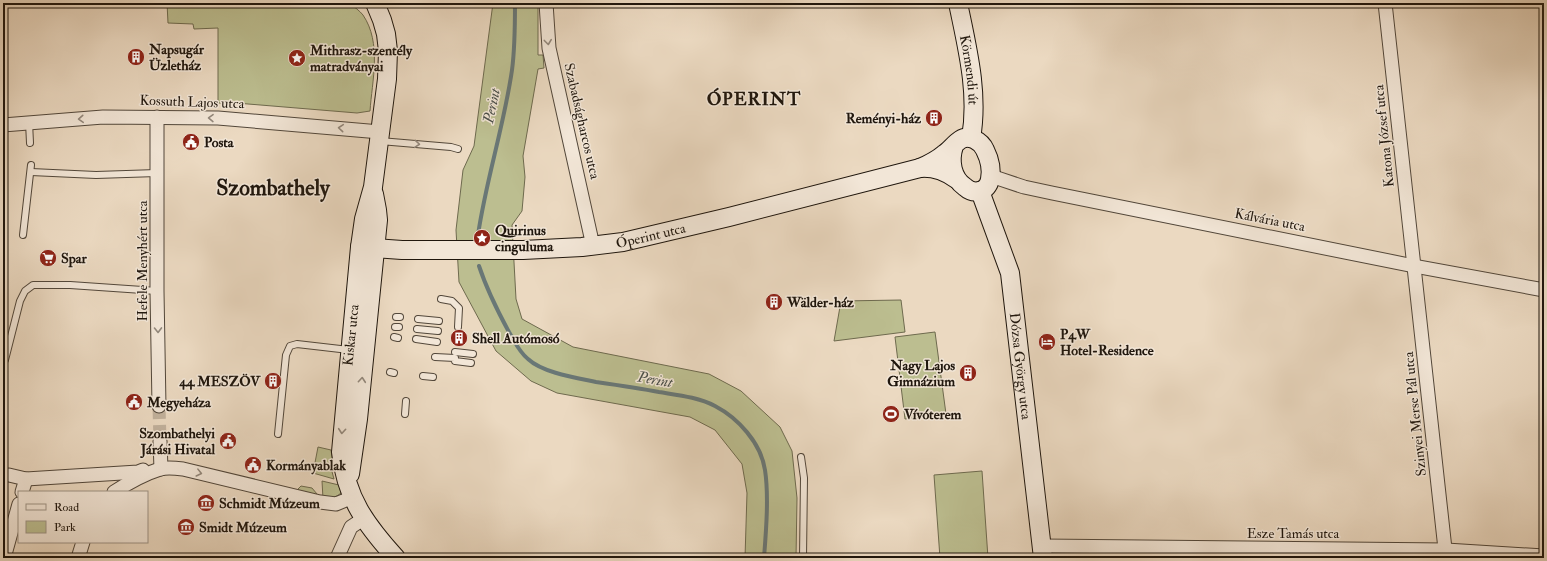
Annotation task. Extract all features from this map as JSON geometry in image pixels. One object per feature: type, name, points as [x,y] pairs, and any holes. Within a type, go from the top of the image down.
[{"type":"street","name":"Kiskar utca","points":[[351,490],[341,452],[346,392],[350,350],[367,248],[378,215],[373,187],[387,79],[388,57],[386,34],[375,3]]},
{"type":"street","name":"Szabadságharcos utca","points":[[546,3],[549,48],[592,246]]},
{"type":"street","name":"Körmendi út","points":[[958,3],[969,59],[972,84],[974,118],[971,138]]},
{"type":"street","name":"Katona József utca","points":[[1385,3],[1414,266]]},
{"type":"street","name":"Kossuth Lajos utca","points":[[3,125],[103,117],[218,118],[379,136]]},
{"type":"street","name":"Hefele Menyhért utca","points":[[157,117],[157,291],[159,406]]},
{"type":"street","points":[[971,138],[983,146],[989,158],[991,176],[988,186],[980,191],[971,192],[956,179],[951,157],[954,146],[960,140],[971,138]]},
{"type":"street","name":"Óperint utca","points":[[367,248],[459,251],[523,250],[592,246],[622,242],[721,219],[920,168],[942,156],[954,146]]},
{"type":"street","name":"Óperint utca","points":[[920,168],[940,170],[956,179]]},
{"type":"street","name":"Kálvária utca","points":[[991,176],[1024,187],[1414,266],[1544,290]]},
{"type":"street","name":"Dózsa György utca","points":[[980,191],[1010,273],[1043,552]]},
{"type":"street","name":"Kiskar utca","points":[[351,490],[358,419],[367,248]]},
{"type":"street","name":"Szinyei Merse Pál utca","points":[[1414,266],[1446,554]]},
{"type":"street","points":[[346,392],[351,412],[358,419]]},
{"type":"street","points":[[160,441],[161,464]]},
{"type":"street","points":[[116,491],[161,464]]},
{"type":"street","points":[[9,475],[24,486],[138,472],[161,464],[320,502],[336,504],[351,490],[363,518],[396,558]]},
{"type":"street","points":[[4,558],[18,508]]},
{"type":"street","points":[[337,558],[351,527],[363,518]]},
{"type":"street","points":[[78,558],[83,543]]},
{"type":"street","name":"Esze Tamás utca","points":[[1043,552],[1446,554],[1544,556]]},
{"type":"lane","points":[[29,122],[30,143]]},
{"type":"lane","points":[[379,136],[458,149]]},
{"type":"lane","points":[[23,235],[31,165]]},
{"type":"lane","points":[[31,172],[96,175],[157,173]]},
{"type":"lane","points":[[5,360],[20,300],[25,291],[32,285],[70,285],[157,291]]},
{"type":"lane","points":[[441,299],[452,301],[459,308],[458,327]]},
{"type":"lane","points":[[418,319],[439,320]]},
{"type":"lane","points":[[417,329],[438,331]]},
{"type":"lane","points":[[416,339],[437,342]]},
{"type":"lane","points":[[278,434],[286,355],[290,346],[297,344],[350,350]]},
{"type":"lane","points":[[435,357],[455,353],[472,354]]},
{"type":"lane","points":[[455,353],[455,361],[471,363]]},
{"type":"lane","points":[[423,376],[433,377]]},
{"type":"lane","points":[[404,414],[406,402]]},
{"type":"lane","points":[[801,457],[804,478],[803,558]]},
{"type":"green space","name":"Mithrasz-szentély matradványai","points":[[167,3],[350,3],[363,15],[369,26],[372,38],[374,50],[374,75],[370,111],[357,113],[236,103],[218,103],[218,28],[194,29],[193,24],[168,23]]},
{"type":"green space","points":[[493,3],[538,3],[538,55],[543,55],[544,68],[538,69],[523,156],[525,177],[522,211],[512,225],[516,299],[522,319],[573,347],[709,374],[741,391],[780,427],[792,451],[797,498],[796,558],[745,558],[747,493],[742,464],[715,430],[690,417],[557,393],[531,381],[496,351],[459,282],[456,230],[463,170],[474,146]]},
{"type":"green space","points":[[901,300],[905,332],[834,341],[841,301]]},
{"type":"green space","points":[[935,332],[946,414],[905,419],[895,337]]},
{"type":"green space","points":[[318,447],[331,450],[333,464],[331,468],[334,479],[313,473]]},
{"type":"green space","points":[[982,471],[988,558],[940,558],[934,475]]},
{"type":"green space","points":[[322,481],[339,485],[341,493],[332,498],[323,499]]},
{"type":"green space","points":[[301,486],[312,488],[317,494],[317,498],[297,493]]},
{"type":"waterway","name":"Perint","points":[[478,235],[481,214],[509,91],[514,45],[515,3]]},
{"type":"waterway","name":"Perint","points":[[479,266],[492,300],[515,343],[525,356],[534,364],[570,377],[702,400],[724,411],[740,424],[759,450],[765,470],[767,502],[764,558]]},
{"type":"tunnel","points":[[159,406],[160,441]]},
{"type":"place","name":"Napsugár Üzletház","points":[[136,57]]},
{"type":"place","name":"Mithrasz-szentély matradványai","points":[[297,58]]},
{"type":"place","name":"Reményi-ház","points":[[934,118]]},
{"type":"place","name":"Posta","points":[[191,142]]},
{"type":"place","name":"Quirinus cinguluma","points":[[482,238]]},
{"type":"place","name":"Spar","points":[[48,258]]},
{"type":"place","name":"Wälder-ház","points":[[774,302]]},
{"type":"place","name":"Shell Autómosó","points":[[459,338]]},
{"type":"place","name":"P4W Hotel-Residence","points":[[1047,342]]},
{"type":"place","name":"Nagy Lajos Gimnázium","points":[[968,373]]},
{"type":"place","name":"44 MESZÖV","points":[[273,381]]},
{"type":"place","name":"Megyeháza","points":[[134,402]]},
{"type":"place","name":"Vívóterem","points":[[891,414]]},
{"type":"place","name":"Szombathelyi Járási Hivatal","points":[[228,441]]},
{"type":"place","name":"Kormányablak","points":[[253,465]]},
{"type":"place","name":"Schmidt Múzeum","points":[[206,503]]},
{"type":"place","name":"Smidt Múzeum","points":[[186,527]]},
{"type":"district","name":"ÓPERINT","points":[[754,99]]},
{"type":"district","name":"Szombathely","points":[[273,188]]}]
